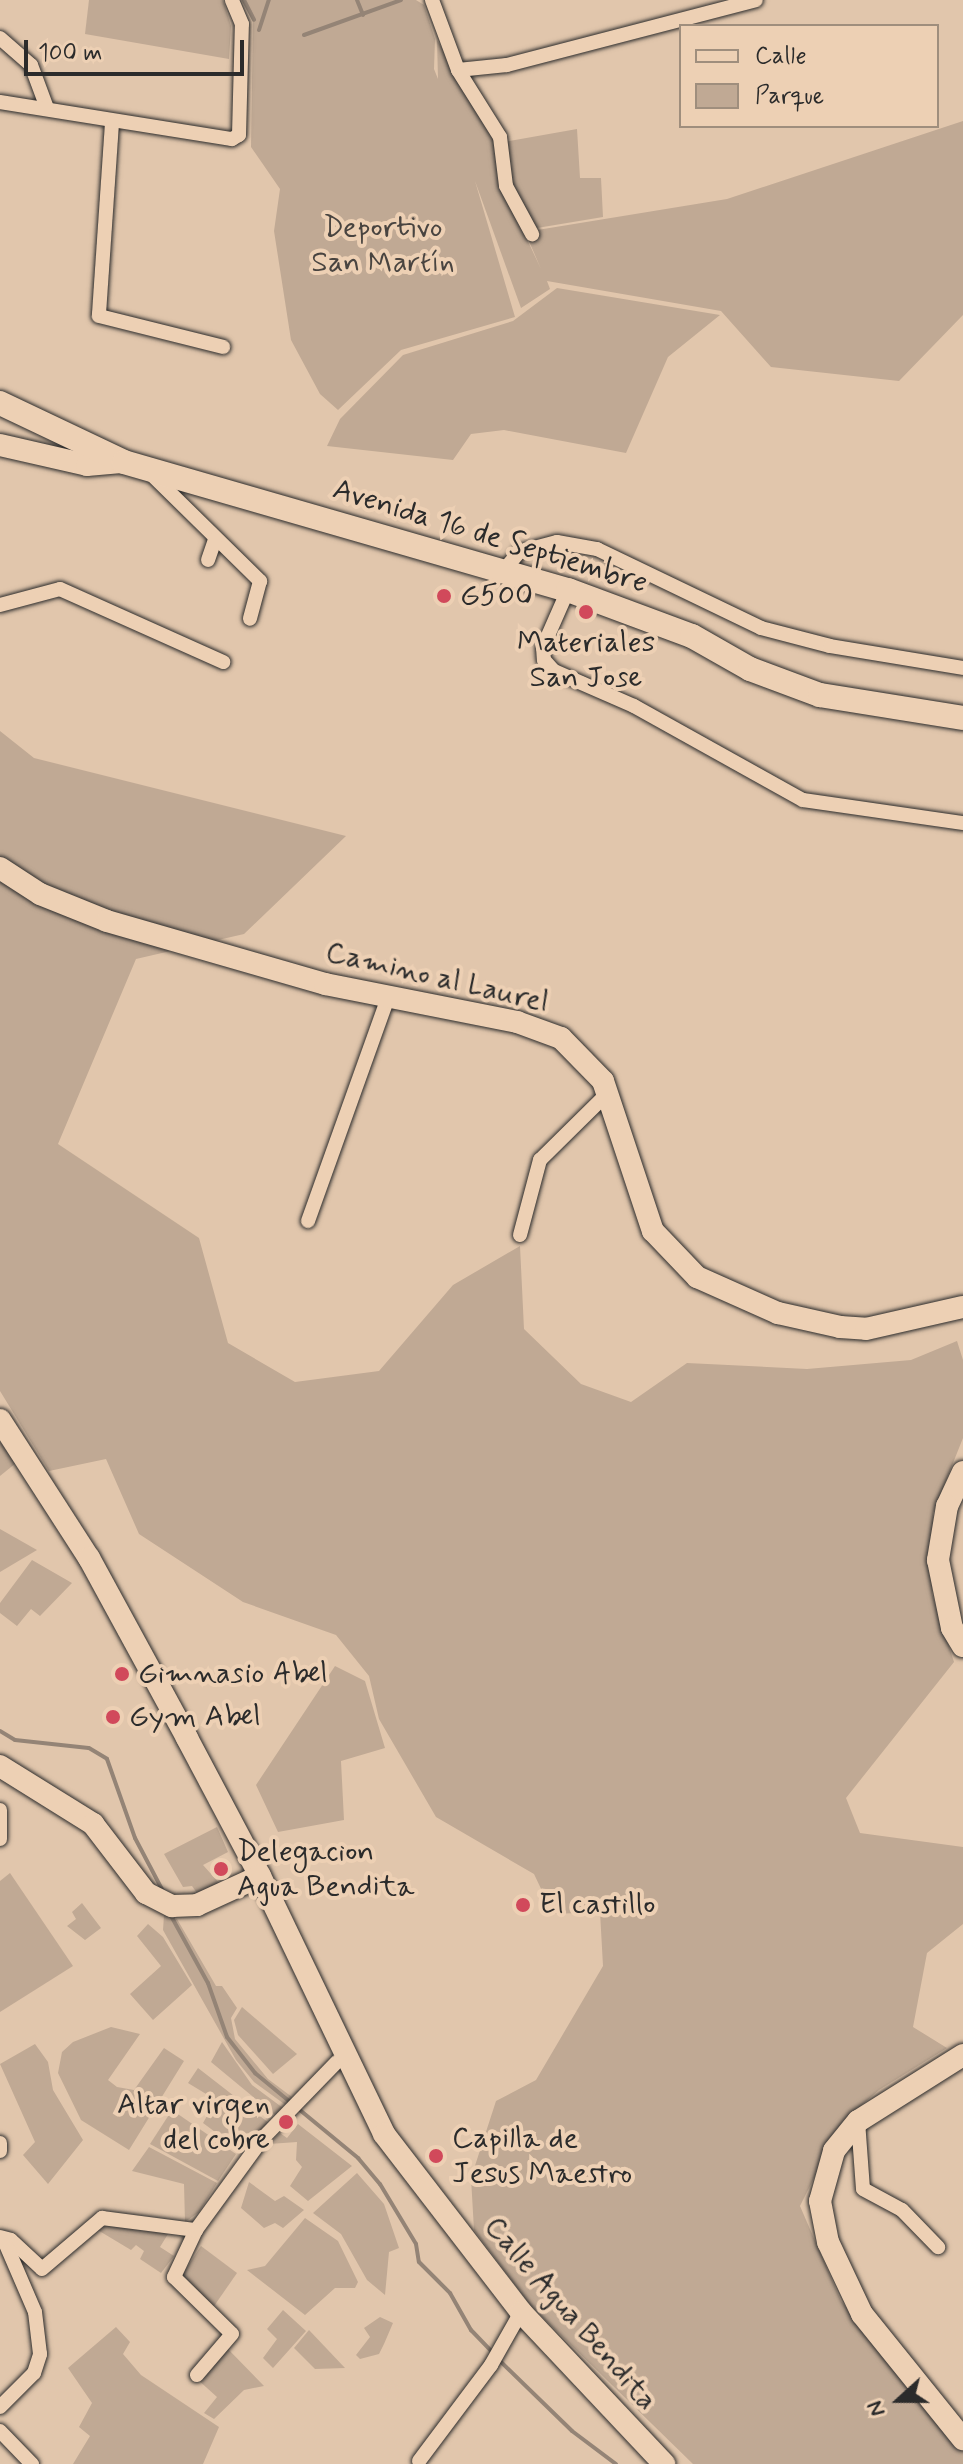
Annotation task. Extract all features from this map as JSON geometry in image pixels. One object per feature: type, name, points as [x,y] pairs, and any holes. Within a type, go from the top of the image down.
[{"type":"main road","name":"Avenida 16 de Septiembre","points":[[0,403],[135,465],[568,590],[692,636],[750,669],[820,695],[963,718]]},
{"type":"main road","points":[[0,445],[87,465],[135,465]]},
{"type":"main road","name":"Camino al Laurel","points":[[0,868],[40,894],[107,921],[387,1000],[517,1022],[561,1038],[608,1093],[647,1219],[697,1277],[778,1313],[840,1327],[866,1329],[963,1307]]},
{"type":"main road","name":"Calle Agua Bendita","points":[[0,1420],[89,1558],[260,1876],[384,2134],[521,2312],[652,2461]]},
{"type":"main road","points":[[963,1472],[947,1506],[938,1560],[952,1628],[963,1646]]},
{"type":"main road","points":[[0,1766],[93,1824],[146,1893],[165,1902],[197,1905],[260,1876]]},
{"type":"main road","points":[[963,2055],[858,2121],[834,2151],[822,2185],[828,2242],[862,2314],[963,2439]]},
{"type":"street","points":[[0,102],[47,108],[112,123],[232,139],[240,124],[242,24],[232,0]]},
{"type":"street","points":[[432,0],[458,70],[500,137],[506,186],[532,234]]},
{"type":"street","points":[[458,70],[507,65],[756,0]]},
{"type":"street","points":[[0,38],[31,65],[47,108]]},
{"type":"street","points":[[112,123],[99,316],[223,347]]},
{"type":"street","points":[[135,465],[260,581],[250,619]]},
{"type":"street","points":[[208,560],[215,540]]},
{"type":"street","points":[[504,570],[519,552],[557,542],[597,549],[761,628],[830,646],[963,668]]},
{"type":"street","points":[[0,605],[60,589],[223,662]]},
{"type":"street","points":[[568,590],[543,647],[547,665],[634,706],[771,787],[816,804],[963,823]]},
{"type":"street","points":[[308,1221],[387,1000]]},
{"type":"street","points":[[520,1235],[540,1160],[608,1093]]},
{"type":"street","points":[[0,1810],[0,1839]]},
{"type":"street","points":[[197,2375],[232,2334],[174,2277],[196,2230],[263,2138],[337,2062]]},
{"type":"street","points":[[858,2121],[863,2189],[902,2210],[938,2247]]},
{"type":"street","points":[[0,2143],[0,2151]]},
{"type":"street","points":[[1,2234],[42,2269],[102,2218],[196,2230]]},
{"type":"street","points":[[0,2407],[34,2373],[40,2354],[35,2312],[1,2234]]},
{"type":"street","points":[[419,2461],[491,2365],[521,2312]]},
{"type":"street","points":[[0,2431],[32,2464]]},
{"type":"green space","points":[[89,0],[223,0],[231,26],[229,59],[85,34]]},
{"type":"green space","name":"Deportivo San Martín","points":[[241,0],[416,0],[424,5],[435,39],[434,69],[438,79],[437,40],[494,132],[502,186],[541,269],[525,232],[727,199],[963,121],[963,315],[899,381],[771,367],[721,311],[547,281],[550,289],[521,308],[475,181],[515,317],[401,350],[338,410],[320,394],[291,340],[274,231],[280,189],[251,147],[253,22]]},
{"type":"green space","points":[[577,129],[580,178],[601,178],[603,217],[531,229],[514,200],[504,142]]},
{"type":"green space","points":[[557,288],[720,315],[668,357],[626,453],[504,430],[471,434],[453,460],[327,446],[340,419],[403,355],[513,321]]},
{"type":"green space","points":[[0,731],[34,758],[346,836],[244,934],[136,959],[58,1144],[199,1238],[228,1343],[295,1382],[379,1371],[453,1285],[520,1246],[524,1329],[581,1384],[631,1402],[687,1363],[807,1369],[911,1360],[957,1341],[963,1360],[963,1438],[933,1513],[932,1594],[954,1662],[846,1798],[860,1833],[963,1847],[963,1924],[927,1953],[913,2027],[947,2048],[879,2090],[842,2122],[800,2206],[841,2301],[963,2450],[963,2464],[693,2464],[531,2306],[474,2230],[471,2178],[496,2101],[536,2080],[603,1966],[600,1912],[553,1914],[534,1874],[436,1817],[379,1719],[369,1676],[336,1635],[243,1602],[139,1534],[106,1459],[49,1471],[0,1391]]},
{"type":"green space","points":[[0,1442],[16,1463],[0,1476]]},
{"type":"green space","points":[[0,1529],[37,1550],[0,1572]]},
{"type":"green space","points":[[32,1560],[72,1583],[40,1616],[31,1609],[17,1626],[0,1613],[0,1603]]},
{"type":"green space","points":[[335,1666],[365,1681],[385,1748],[341,1761],[344,1820],[278,1832],[256,1785]]},
{"type":"green space","points":[[217,1827],[228,1852],[203,1865],[220,1884],[197,1893],[192,1886],[183,1887],[164,1854]]},
{"type":"green space","points":[[10,1873],[73,1966],[0,2012],[0,1881]]},
{"type":"green space","points":[[82,1903],[101,1928],[85,1940],[67,1926],[76,1919],[72,1912]]},
{"type":"green space","points":[[164,1915],[177,1919],[216,1986],[222,1986],[237,2008],[231,2018],[235,2039],[268,2079],[292,2097],[287,2106],[254,2082],[236,2060],[163,1930]]},
{"type":"green space","points":[[148,1924],[163,1937],[192,1985],[153,2020],[130,1994],[161,1966],[137,1936]]},
{"type":"green space","points":[[242,2007],[297,2054],[273,2074],[238,2035],[234,2020]]},
{"type":"green space","points":[[111,2027],[140,2034],[108,2080],[117,2087],[134,2090],[164,2048],[184,2061],[129,2150],[81,2120],[58,2073],[62,2052],[73,2042]]},
{"type":"green space","points":[[222,2042],[252,2085],[283,2108],[275,2115],[211,2062]]},
{"type":"green space","points":[[35,2044],[48,2062],[53,2090],[83,2140],[48,2184],[23,2155],[35,2142],[0,2064]]},
{"type":"green space","points":[[198,2068],[269,2123],[242,2152],[203,2123],[216,2100],[188,2083]]},
{"type":"green space","points":[[172,2110],[236,2154],[218,2181],[150,2144]]},
{"type":"green space","points":[[298,2124],[352,2166],[308,2201],[290,2186],[302,2167],[296,2160],[297,2142],[269,2144],[280,2133],[287,2138]]},
{"type":"green space","points":[[149,2147],[217,2183],[199,2212],[185,2222],[184,2184],[132,2171]]},
{"type":"green space","points":[[357,2173],[384,2204],[399,2248],[389,2252],[385,2295],[367,2280],[341,2234],[313,2213]]},
{"type":"green space","points":[[249,2182],[275,2201],[284,2196],[304,2210],[283,2228],[275,2223],[264,2228],[241,2208]]},
{"type":"green space","points":[[305,2218],[338,2241],[358,2282],[355,2288],[335,2288],[305,2315],[247,2270],[265,2266]]},
{"type":"green space","points":[[121,2222],[168,2234],[160,2247],[174,2256],[161,2273],[140,2259],[144,2251],[136,2245],[131,2250],[96,2229]]},
{"type":"green space","points":[[201,2246],[237,2273],[212,2309],[180,2278]]},
{"type":"green space","points":[[283,2310],[306,2331],[273,2368],[263,2358],[277,2339],[267,2329]]},
{"type":"green space","points":[[380,2317],[393,2323],[384,2344],[379,2354],[360,2359],[356,2355],[370,2337],[364,2328]]},
{"type":"green space","points":[[116,2327],[130,2342],[123,2354],[141,2375],[219,2427],[203,2464],[73,2464],[90,2436],[79,2427],[92,2403],[68,2368]]},
{"type":"green space","points":[[309,2330],[345,2368],[315,2369],[294,2348]]},
{"type":"green space","points":[[228,2349],[264,2386],[244,2390],[214,2419],[204,2413],[217,2397],[197,2379]]},
{"type":"waterway","points":[[244,0],[254,20]]},
{"type":"waterway","points":[[259,30],[269,0]]},
{"type":"waterway","points":[[357,0],[363,15]]},
{"type":"waterway","points":[[304,35],[401,0]]},
{"type":"waterway","points":[[0,1731],[15,1740],[89,1748],[107,1759],[135,1838],[163,1891]]},
{"type":"waterway","points":[[170,1914],[208,1983],[227,2037],[255,2073],[358,2158],[380,2184],[416,2244],[419,2262],[450,2293],[471,2330],[492,2352]]},
{"type":"waterway","points":[[498,2359],[572,2431],[616,2464]]},
{"type":"place","name":"G500","points":[[444,596]]},
{"type":"place","name":"Materiales San Jose","points":[[586,612]]},
{"type":"place","name":"Gimnasio Abel","points":[[122,1674]]},
{"type":"place","name":"Gym Abel","points":[[113,1717]]},
{"type":"place","name":"Delegacion Agua Bendita","points":[[221,1869]]},
{"type":"place","name":"El castillo","points":[[523,1905]]},
{"type":"place","name":"Altar virgen del cobre","points":[[286,2122]]},
{"type":"place","name":"Capilla de Jesus Maestro","points":[[436,2156]]}]
